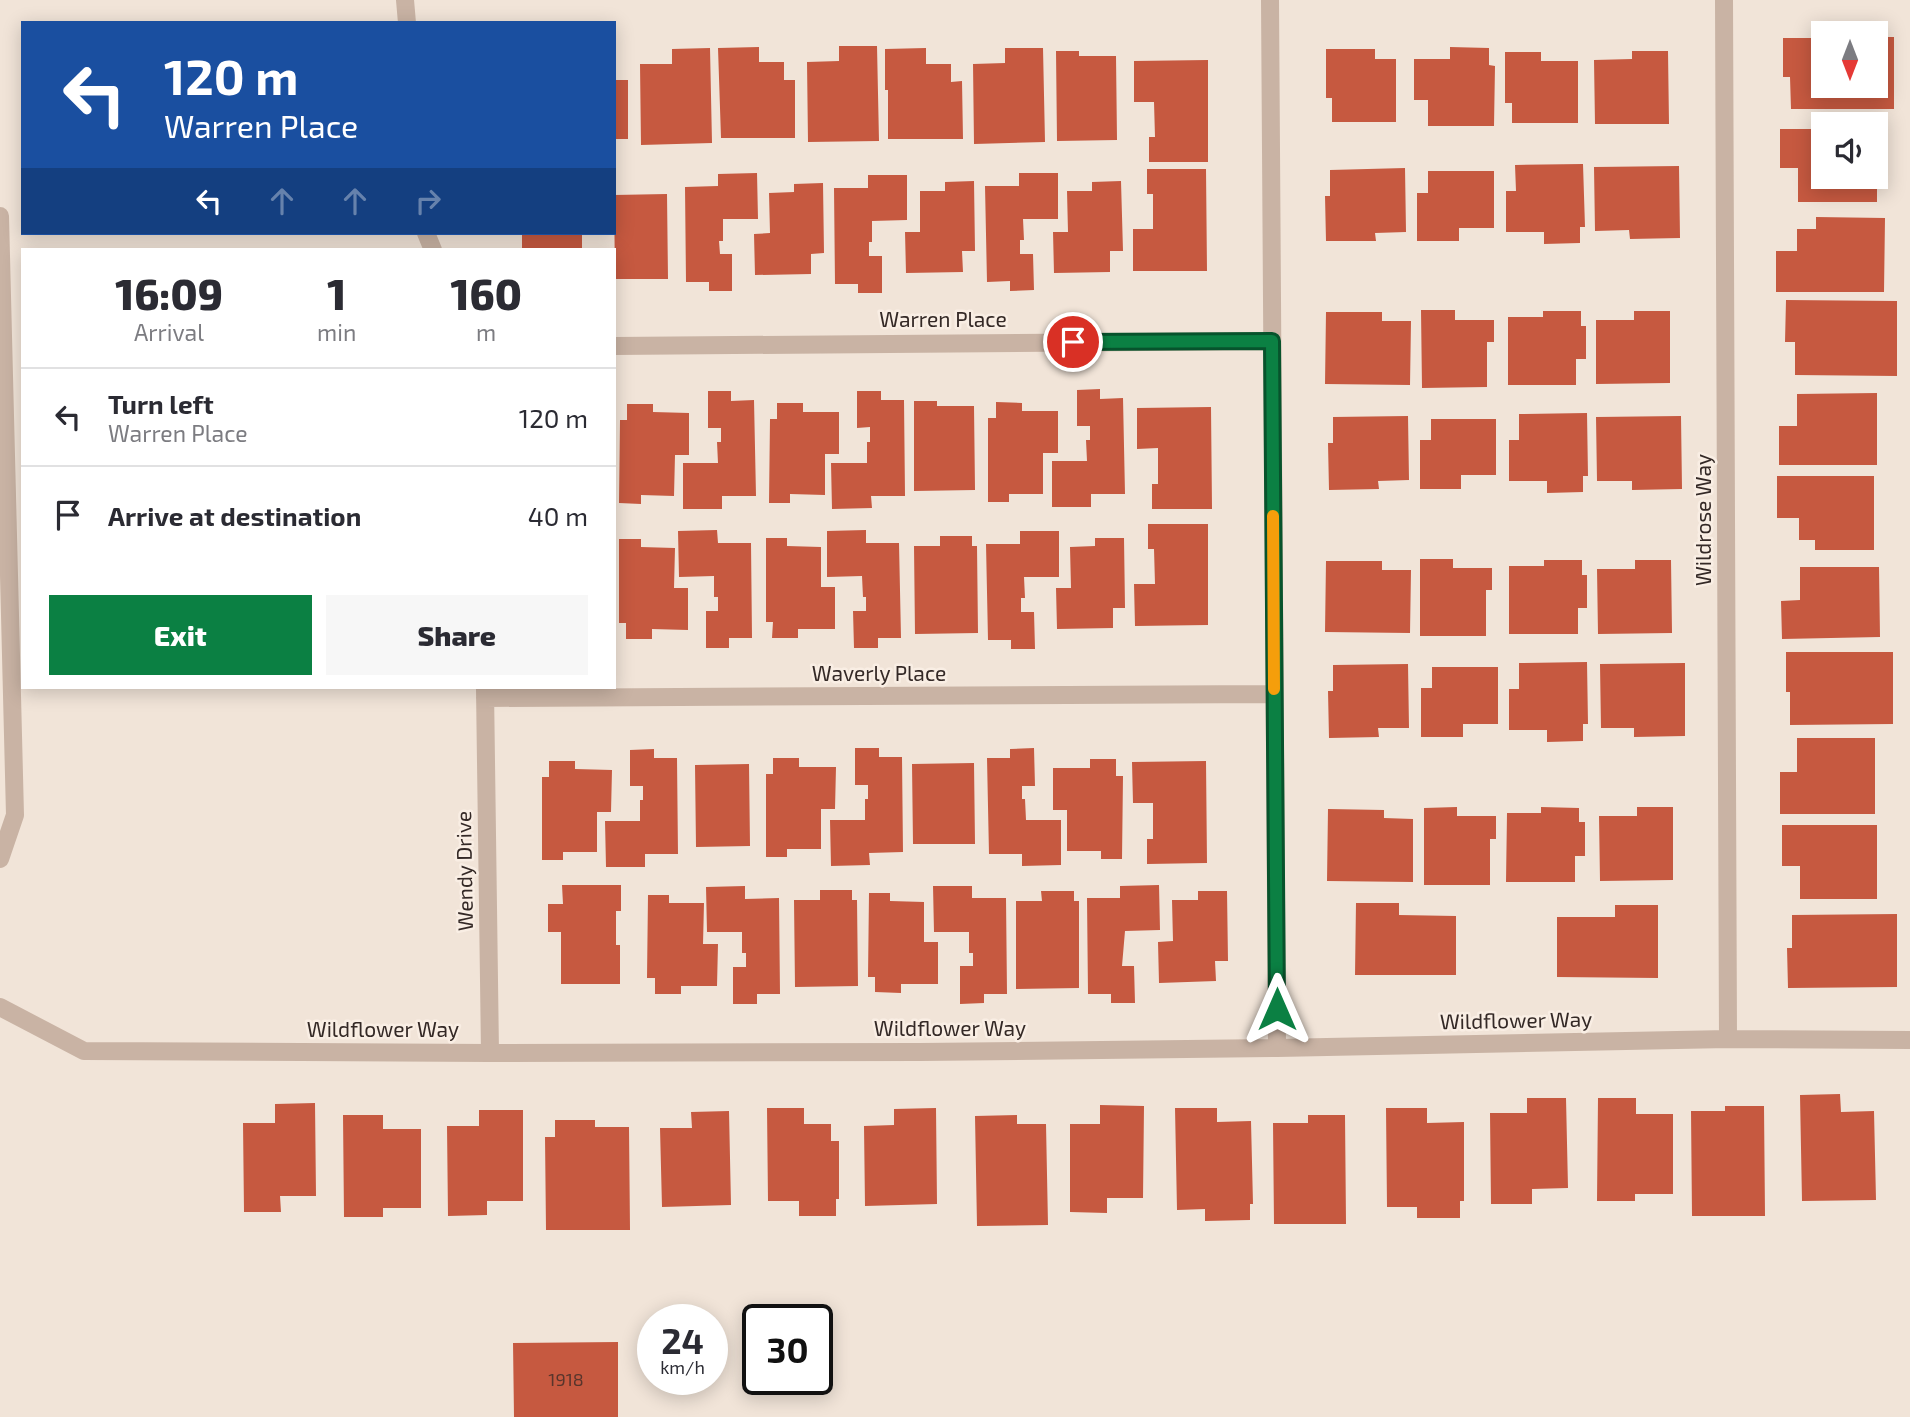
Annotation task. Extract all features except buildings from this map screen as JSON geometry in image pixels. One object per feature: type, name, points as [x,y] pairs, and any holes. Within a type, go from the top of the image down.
[{"type":"street","points":[[405,0],[407,21]]},
{"type":"street","points":[[1270,0],[1277,1048]]},
{"type":"street","name":"Wildrose Way","points":[[1724,0],[1728,1039]]},
{"type":"street","points":[[0,216],[15,815],[0,859]]},
{"type":"street","name":"Warren Place","points":[[616,346],[1272,341]]},
{"type":"street","name":"Waverly Place","points":[[485,693],[1274,694]]},
{"type":"street","name":"Wendy Drive","points":[[485,693],[490,1053]]},
{"type":"street","name":"Wildflower Way","points":[[0,1007],[84,1051],[490,1053],[1277,1048],[1728,1039],[1910,1040]]},
{"type":"slow traffic","points":[[1273,516],[1274,689]]},
{"type":"route","points":[[1073,342],[1272,341],[1277,1009]]}]
